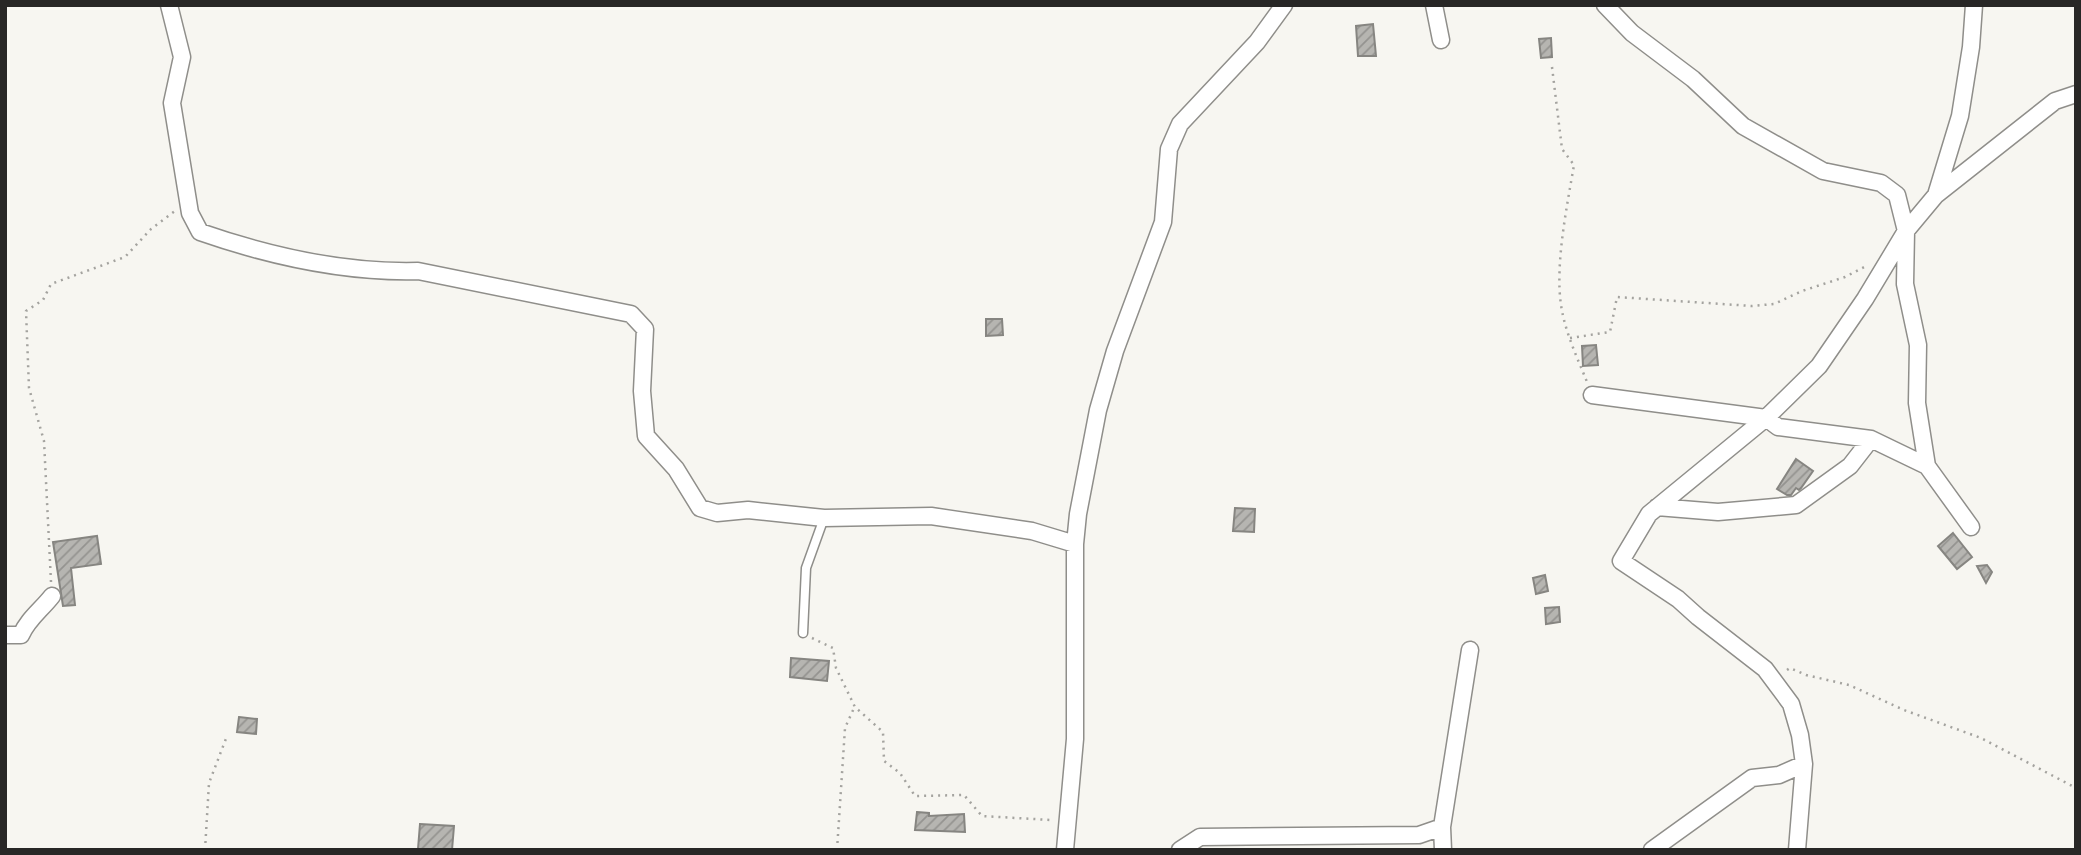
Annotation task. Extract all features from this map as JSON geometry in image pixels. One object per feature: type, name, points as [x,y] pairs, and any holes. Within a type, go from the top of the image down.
[{"type":"street","points":[[169,5],[182,57],[172,103],[190,213],[200,232],[249,249],[322,264],[389,272],[418,271],[631,314],[645,329],[642,390],[646,436],[677,469],[700,508],[717,513],[748,510],[824,518],[931,516],[1032,531],[1075,544]]},
{"type":"street","points":[[1065,850],[1075,739],[1075,544],[1078,514],[1101,398],[1115,351],[1163,222],[1169,149],[1180,124],[1257,42],[1284,5]]},
{"type":"street","points":[[1434,5],[1441,40]]},
{"type":"street","points":[[1605,5],[1632,33],[1693,79],[1743,126],[1823,171],[1881,183],[1897,195],[1906,231],[1905,284],[1918,345],[1917,403],[1927,466],[1971,527]]},
{"type":"street","points":[[1936,195],[1960,116],[1975,5]]},
{"type":"street","points":[[1797,850],[1804,764],[1800,735],[1791,704],[1765,668],[1698,617],[1678,598],[1621,561],[1649,514],[1766,418],[1819,366],[1865,299],[1906,231],[1936,195],[2055,101],[2076,94]]},
{"type":"street","points":[[1592,395],[1766,418],[1778,427],[1871,439],[1927,466]]},
{"type":"street","points":[[1657,507],[1718,512],[1796,505],[1850,466],[1871,439]]},
{"type":"street","points":[[5,635],[21,635],[27,620],[37,614],[52,596]]},
{"type":"street","points":[[1443,850],[1442,827],[1470,650]]},
{"type":"street","points":[[1652,850],[1752,778],[1779,775],[1804,764]]},
{"type":"street","points":[[1180,850],[1200,836],[1419,835],[1442,827]]},
{"type":"lane","points":[[803,633],[806,568],[824,518]]},
{"type":"path","points":[[1552,67],[1562,149],[1574,165],[1559,280],[1562,307],[1570,338],[1592,395]]},
{"type":"path","points":[[52,596],[44,441],[29,388],[26,310],[43,300],[51,284],[125,257],[151,229],[188,201]]},
{"type":"path","points":[[1570,338],[1611,332],[1617,297],[1752,306],[1774,304],[1891,257]]},
{"type":"path","points":[[803,633],[833,648],[836,668],[855,707],[883,732],[884,761],[900,773],[915,796],[964,795],[982,816],[1068,821]]},
{"type":"path","points":[[1774,681],[1790,668],[1806,675],[1849,685],[1903,710],[1981,738],[2076,788]]},
{"type":"path","points":[[837,850],[845,729],[855,707]]},
{"type":"path","points":[[205,850],[209,783],[227,736]]},
{"type":"building","points":[[1373,24],[1376,56],[1358,56],[1356,26]]},
{"type":"building","points":[[1551,38],[1552,57],[1541,58],[1539,39]]},
{"type":"building","points":[[986,319],[1002,319],[1003,335],[986,336]]},
{"type":"building","points":[[1596,345],[1598,365],[1583,366],[1582,346]]},
{"type":"building","points":[[1796,459],[1813,471],[1799,490],[1796,488],[1791,495],[1787,495],[1777,489]]},
{"type":"building","points":[[1235,508],[1255,509],[1254,532],[1233,531]]},
{"type":"building","points":[[1953,533],[1972,557],[1957,569],[1938,546]]},
{"type":"building","points":[[97,536],[101,564],[71,568],[75,605],[63,606],[53,542]]},
{"type":"building","points":[[1987,565],[1992,572],[1986,583],[1977,566]]},
{"type":"building","points":[[1545,575],[1548,591],[1536,594],[1533,578]]},
{"type":"building","points":[[1559,607],[1560,622],[1546,624],[1545,608]]},
{"type":"building","points":[[791,658],[829,661],[827,681],[790,677]]},
{"type":"building","points":[[239,717],[257,719],[256,734],[237,732]]},
{"type":"building","points":[[917,812],[929,813],[929,816],[964,814],[965,832],[915,830]]},
{"type":"building","points":[[420,824],[454,826],[452,850],[418,849]]}]
